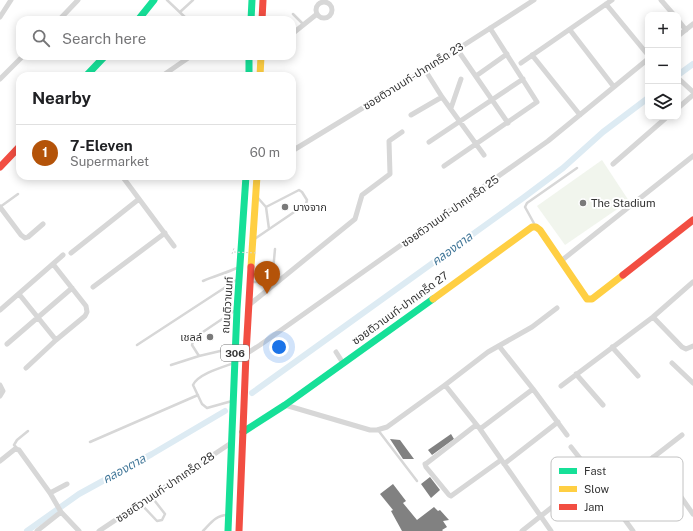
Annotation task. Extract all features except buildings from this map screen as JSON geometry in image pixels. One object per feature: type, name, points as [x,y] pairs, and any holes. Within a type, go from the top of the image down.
[{"type":"main road","points":[[141,16],[154,0]]},
{"type":"main road","points":[[251,16],[252,0]]},
{"type":"main road","points":[[262,16],[263,0]]},
{"type":"main road","points":[[90,72],[101,60]]},
{"type":"main road","points":[[249,72],[250,60]]},
{"type":"main road","points":[[260,72],[261,60]]},
{"type":"main road","points":[[0,167],[16,150]]},
{"type":"main road","name":"ถนนติวานนท์","points":[[228,531],[232,401],[246,180]]},
{"type":"main road","name":"ถนนติวานนท์","points":[[240,530],[246,354],[257,180]]},
{"type":"main road","points":[[536,227],[540,230],[586,298],[589,300],[693,220]]},
{"type":"main road","name":"ซอยติวานนท์-ปากเกร็ด 27","points":[[243,432],[285,405],[532,227],[536,227]]},
{"type":"street","points":[[0,17],[11,0]]},
{"type":"street","points":[[63,16],[78,0]]},
{"type":"street","name":"ซอยติวานนท์-ปากเกร็ด 23","points":[[296,149],[425,70],[534,0]]},
{"type":"street","points":[[521,63],[612,0]]},
{"type":"street","points":[[661,0],[671,12]]},
{"type":"street","points":[[606,4],[645,51]]},
{"type":"street","points":[[296,31],[317,14]]},
{"type":"street","points":[[681,24],[686,30]]},
{"type":"street","points":[[681,34],[693,24]]},
{"type":"street","points":[[444,166],[537,102],[490,28]]},
{"type":"street","points":[[570,30],[614,87]]},
{"type":"street","points":[[457,49],[508,123]]},
{"type":"street","points":[[476,76],[507,54]]},
{"type":"street","points":[[532,55],[580,115]]},
{"type":"street","points":[[0,79],[19,60]]},
{"type":"street","points":[[168,72],[185,60]]},
{"type":"street","name":"ซอยติวานนท์-ปากเกร็ด 25","points":[[246,354],[535,150],[645,61]]},
{"type":"street","points":[[425,70],[442,97],[484,155]]},
{"type":"street","points":[[451,108],[461,79]]},
{"type":"street","points":[[429,142],[523,79]]},
{"type":"street","points":[[681,81],[693,94],[681,105]]},
{"type":"street","points":[[411,115],[442,97]]},
{"type":"street","points":[[613,164],[664,120]]},
{"type":"street","points":[[249,304],[355,219],[362,194],[390,174],[389,141],[402,132]]},
{"type":"street","points":[[561,261],[693,156]]},
{"type":"street","points":[[125,180],[174,246]]},
{"type":"street","points":[[71,253],[140,199]]},
{"type":"street","points":[[0,207],[21,235],[25,238],[43,224]]},
{"type":"street","points":[[93,287],[164,233]]},
{"type":"street","points":[[0,310],[62,255]]},
{"type":"street","points":[[26,368],[85,316],[87,312],[86,306],[53,264]]},
{"type":"street","points":[[561,386],[653,317],[693,282]]},
{"type":"street","points":[[7,344],[72,288]]},
{"type":"street","points":[[18,294],[56,340]]},
{"type":"street","points":[[285,405],[370,430],[377,430],[386,427],[488,352],[532,328],[557,308]]},
{"type":"street","points":[[653,317],[682,347],[686,349],[693,346]]},
{"type":"street","points":[[499,346],[567,435]]},
{"type":"street","points":[[612,347],[638,376]]},
{"type":"street","points":[[336,352],[343,363]]},
{"type":"street","points":[[672,363],[693,382]]},
{"type":"street","points":[[576,374],[603,405]]},
{"type":"street","points":[[0,385],[3,391],[0,396]]},
{"type":"street","points":[[445,385],[478,427],[551,531]]},
{"type":"street","points":[[533,389],[427,462],[425,464],[426,467],[451,496],[558,422]]},
{"type":"street","points":[[653,457],[682,435]]},
{"type":"street","name":"ซอยติวานนท์-ปากเกร็ด 28","points":[[99,531],[231,443]]},
{"type":"street","points":[[571,447],[579,457]]},
{"type":"street","points":[[0,461],[15,449],[19,450],[50,493],[60,511],[79,531]]},
{"type":"street","points":[[50,493],[67,484]]},
{"type":"street","points":[[683,500],[693,514]]},
{"type":"street","points":[[522,531],[551,507]]},
{"type":"street","points":[[37,531],[60,511]]},
{"type":"street","points":[[626,521],[633,531]]},
{"type":"lane","points":[[167,0],[184,16]]},
{"type":"lane","points":[[180,12],[193,0]]},
{"type":"lane","points":[[296,17],[304,24]]},
{"type":"lane","points":[[536,227],[525,207],[527,203],[577,168]]},
{"type":"lane","points":[[253,240],[306,204],[307,200],[299,190],[266,207]]},
{"type":"lane","points":[[0,207],[18,194]]},
{"type":"lane","points":[[256,196],[266,207],[269,229]]},
{"type":"lane","points":[[250,282],[272,282],[275,249]]},
{"type":"lane","points":[[203,281],[240,267]]},
{"type":"lane","points":[[137,345],[240,277]]},
{"type":"lane","points":[[199,356],[192,346],[192,341],[194,338],[237,309]]},
{"type":"lane","points":[[171,365],[235,347]]},
{"type":"lane","points":[[232,401],[206,408],[204,407],[194,385],[196,380],[200,377],[234,363]]},
{"type":"lane","points":[[90,442],[198,395]]},
{"type":"lane","points":[[377,430],[418,481]]},
{"type":"lane","points":[[19,450],[14,445],[17,440],[28,431]]},
{"type":"lane","points":[[140,504],[157,521],[162,520],[165,514],[151,496]]},
{"type":"lane","points":[[203,531],[215,519],[222,515],[228,515]]},
{"type":"path","points":[[232,254],[233,248],[234,252],[257,253]]},
{"type":"shaded area","name":"The Stadium","points":[[602,160],[629,201],[565,245],[537,206]]},
{"type":"waterway","name":"คลองตาล","points":[[681,73],[693,64]]},
{"type":"waterway","name":"คลองตาล","points":[[252,393],[523,198],[563,168],[603,132],[645,100]]},
{"type":"waterway","name":"คลองตาล","points":[[27,531],[79,494],[152,454],[225,411]]},
{"type":"traffic: fast","points":[[141,16],[154,0]]},
{"type":"traffic: fast","points":[[251,16],[252,0]]},
{"type":"traffic: fast","points":[[90,72],[101,60]]},
{"type":"traffic: fast","points":[[249,60],[249,72]]},
{"type":"traffic: fast","points":[[228,531],[237,309],[246,180]]},
{"type":"traffic: fast","points":[[243,432],[285,405],[433,299]]},
{"type":"traffic: slow","points":[[260,72],[261,60]]},
{"type":"traffic: slow","points":[[251,267],[257,180]]},
{"type":"traffic: slow","points":[[433,299],[532,227],[536,227],[540,230],[587,299],[592,299],[623,275]]},
{"type":"traffic: jam","points":[[262,16],[263,0]]},
{"type":"traffic: jam","points":[[0,167],[16,150]]},
{"type":"traffic: jam","points":[[623,275],[693,220]]},
{"type":"traffic: jam","points":[[239,531],[251,267]]},
{"type":"place","name":"The Stadium","points":[[583,203]]},
{"type":"place","name":"บางจาก","points":[[285,207]]},
{"type":"place","name":"7-Eleven","points":[[267,294]]},
{"type":"place","name":"เชลล์","points":[[210,337]]}]
